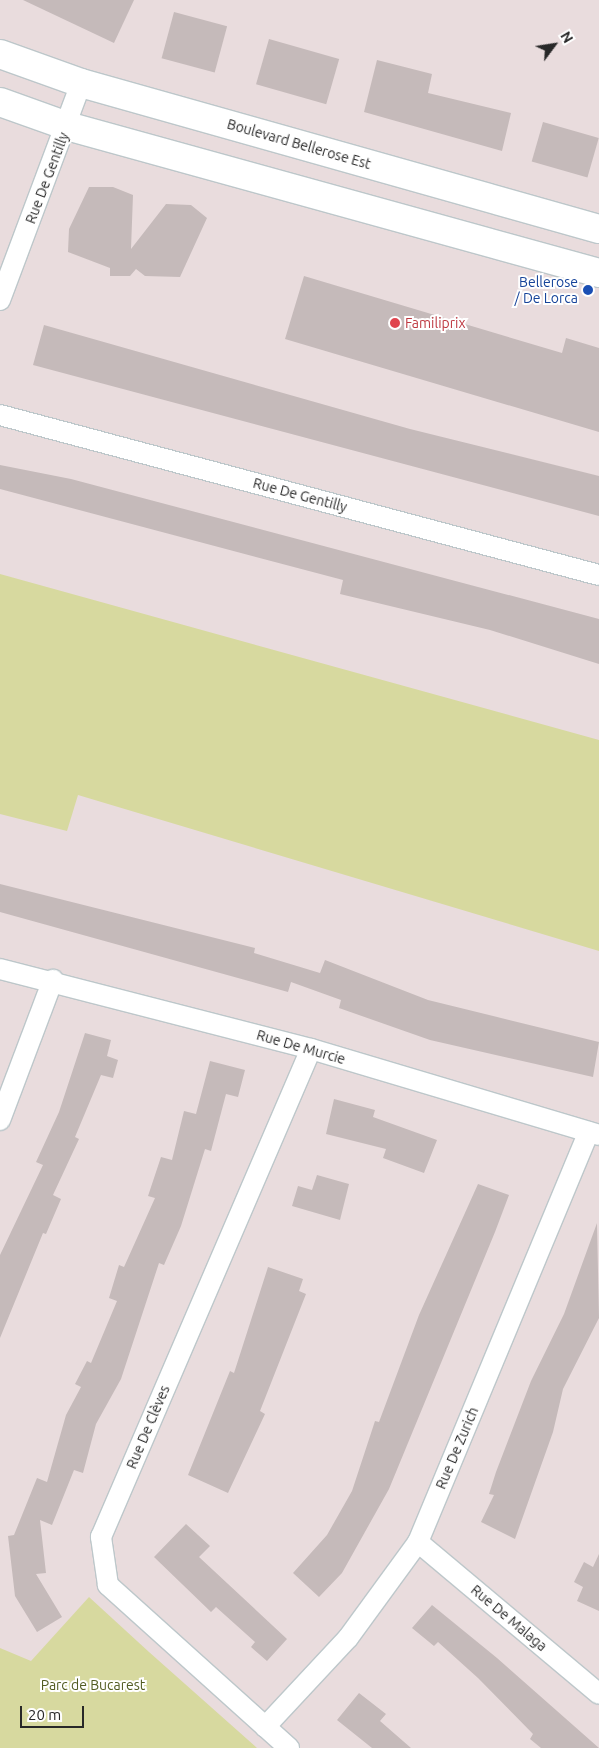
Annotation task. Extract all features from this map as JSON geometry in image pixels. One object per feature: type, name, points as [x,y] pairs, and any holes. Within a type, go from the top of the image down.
[{"type":"street","name":"Boulevard Bellerose Est","points":[[0,54],[81,83],[599,229]]},
{"type":"street","name":"Rue De Gentilly","points":[[0,300],[67,126],[81,83]]},
{"type":"street","points":[[0,102],[67,126],[599,273]]},
{"type":"street","name":"Rue De Gentilly","points":[[0,415],[599,575]]},
{"type":"street","name":"Rue De Murcie","points":[[0,969],[53,980],[311,1049],[594,1133]]},
{"type":"street","points":[[0,1120],[53,980]]},
{"type":"street","name":"Rue De Clèves","points":[[289,1748],[108,1585],[100,1537],[311,1049]]},
{"type":"street","name":"Rue De Zurich","points":[[265,1726],[348,1638],[418,1542],[594,1133]]},
{"type":"street","name":"Rue De Malaga","points":[[418,1542],[599,1694]]},
{"type":"green space","points":[[0,574],[599,740],[599,951],[78,795],[67,831],[0,814]]},
{"type":"green space","name":"Parc de Bucarest","points":[[89,1597],[257,1748],[0,1748],[0,1648],[31,1661]]},
{"type":"building","points":[[23,0],[134,0],[114,43]]},
{"type":"building","points":[[174,12],[227,26],[215,73],[162,58]]},
{"type":"building","points":[[269,39],[339,59],[326,104],[256,84]]},
{"type":"building","points":[[377,60],[432,74],[428,93],[511,113],[502,151],[364,112]]},
{"type":"building","points":[[543,122],[599,138],[587,177],[532,161]]},
{"type":"building","points":[[89,187],[113,187],[133,195],[131,249],[166,204],[191,205],[207,218],[180,277],[145,276],[136,269],[130,276],[110,276],[110,268],[68,252],[69,229]]},
{"type":"building","points":[[304,276],[562,353],[566,338],[599,348],[599,432],[285,339]]},
{"type":"building","points":[[44,325],[410,429],[599,476],[599,516],[33,365]]},
{"type":"building","points":[[0,465],[71,479],[599,619],[599,664],[490,630],[340,594],[343,580],[0,489]]},
{"type":"building","points":[[0,884],[255,948],[254,953],[320,973],[325,960],[428,1000],[599,1042],[593,1077],[430,1040],[339,1008],[341,1000],[291,982],[288,992],[0,912]]},
{"type":"building","points":[[85,1033],[111,1040],[107,1056],[118,1060],[113,1078],[101,1075],[75,1137],[79,1139],[53,1195],[61,1199],[46,1234],[43,1233],[0,1338],[0,1255],[43,1165],[36,1162],[59,1112]]},
{"type":"building","points":[[210,1061],[245,1070],[238,1097],[226,1094],[211,1151],[205,1149],[181,1226],[164,1265],[159,1263],[121,1379],[96,1424],[83,1473],[74,1470],[52,1525],[40,1520],[46,1573],[36,1574],[62,1617],[37,1632],[15,1596],[8,1536],[14,1535],[37,1478],[47,1482],[66,1415],[81,1387],[75,1384],[87,1361],[91,1363],[117,1301],[109,1298],[119,1265],[124,1267],[155,1198],[148,1196],[161,1157],[172,1160],[184,1111],[196,1114]]},
{"type":"building","points":[[334,1099],[375,1110],[373,1117],[437,1140],[424,1173],[383,1158],[386,1149],[326,1134]]},
{"type":"building","points":[[317,1175],[349,1184],[340,1220],[292,1206],[298,1186],[312,1190]]},
{"type":"building","points":[[478,1184],[509,1195],[495,1232],[389,1489],[342,1573],[319,1597],[293,1573],[327,1535],[352,1491],[375,1421],[379,1422],[419,1315]]},
{"type":"building","points":[[597,1223],[599,1318],[563,1389],[553,1432],[515,1539],[481,1522],[494,1495],[489,1494],[496,1472],[531,1381],[564,1314]]},
{"type":"building","points":[[268,1267],[303,1279],[299,1291],[306,1294],[260,1411],[265,1414],[228,1493],[188,1475],[230,1371],[234,1373]]},
{"type":"building","points":[[186,1524],[210,1546],[199,1557],[287,1639],[267,1661],[251,1647],[255,1642],[216,1607],[211,1612],[154,1557]]},
{"type":"building","points":[[599,1554],[599,1611],[577,1601],[583,1587],[574,1582],[584,1562],[593,1567]]},
{"type":"building","points":[[432,1605],[497,1658],[599,1748],[541,1748],[530,1739],[533,1734],[478,1678],[438,1642],[434,1646],[412,1628]]},
{"type":"building","points":[[359,1693],[386,1714],[380,1721],[411,1748],[372,1748],[337,1720]]},
{"type":"place","name":"Bellerose / De Lorca","points":[[588,290]]},
{"type":"place","name":"Familiprix","points":[[395,323]]}]
